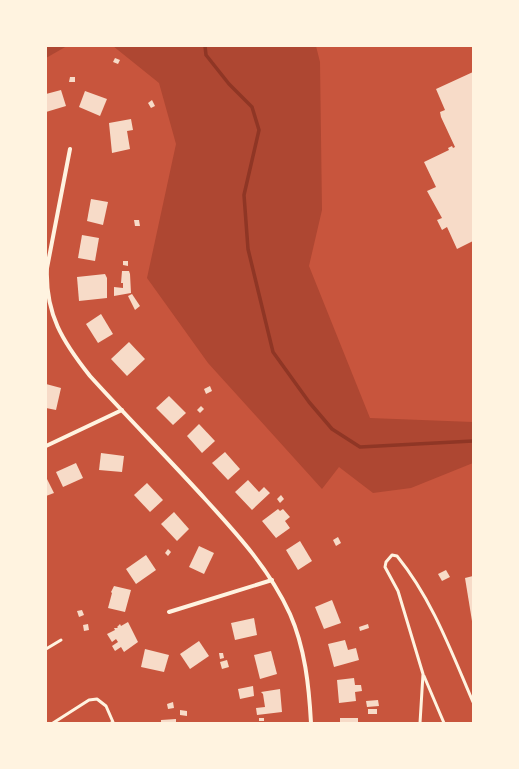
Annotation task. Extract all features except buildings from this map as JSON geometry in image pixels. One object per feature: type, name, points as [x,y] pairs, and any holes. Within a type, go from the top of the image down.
[{"type":"street","points":[[70,149],[47,268],[46,288],[56,324],[68,348],[122,410],[242,540],[272,580],[290,615],[302,650],[308,679],[311,723]]},
{"type":"street","points":[[46,446],[122,410]]},
{"type":"street","points":[[169,612],[272,580]]},
{"type":"lane","points":[[444,723],[423,674],[398,591],[385,567],[386,562],[392,555],[397,556],[407,569],[430,606],[473,702]]},
{"type":"lane","points":[[46,649],[61,640]]},
{"type":"lane","points":[[420,723],[423,674]]},
{"type":"lane","points":[[53,723],[89,700],[97,699],[106,706],[112,723]]},
{"type":"shaded area","points":[[46,46],[67,46],[46,58]]},
{"type":"shaded area","points":[[113,46],[316,46],[320,62],[322,210],[309,266],[370,418],[473,422],[473,463],[411,488],[373,493],[339,467],[322,489],[208,363],[147,278],[176,144],[159,83]]},
{"type":"waterway","points":[[205,46],[206,55],[229,84],[252,107],[259,130],[244,195],[248,249],[273,352],[309,402],[332,429],[360,447],[473,441]]}]
